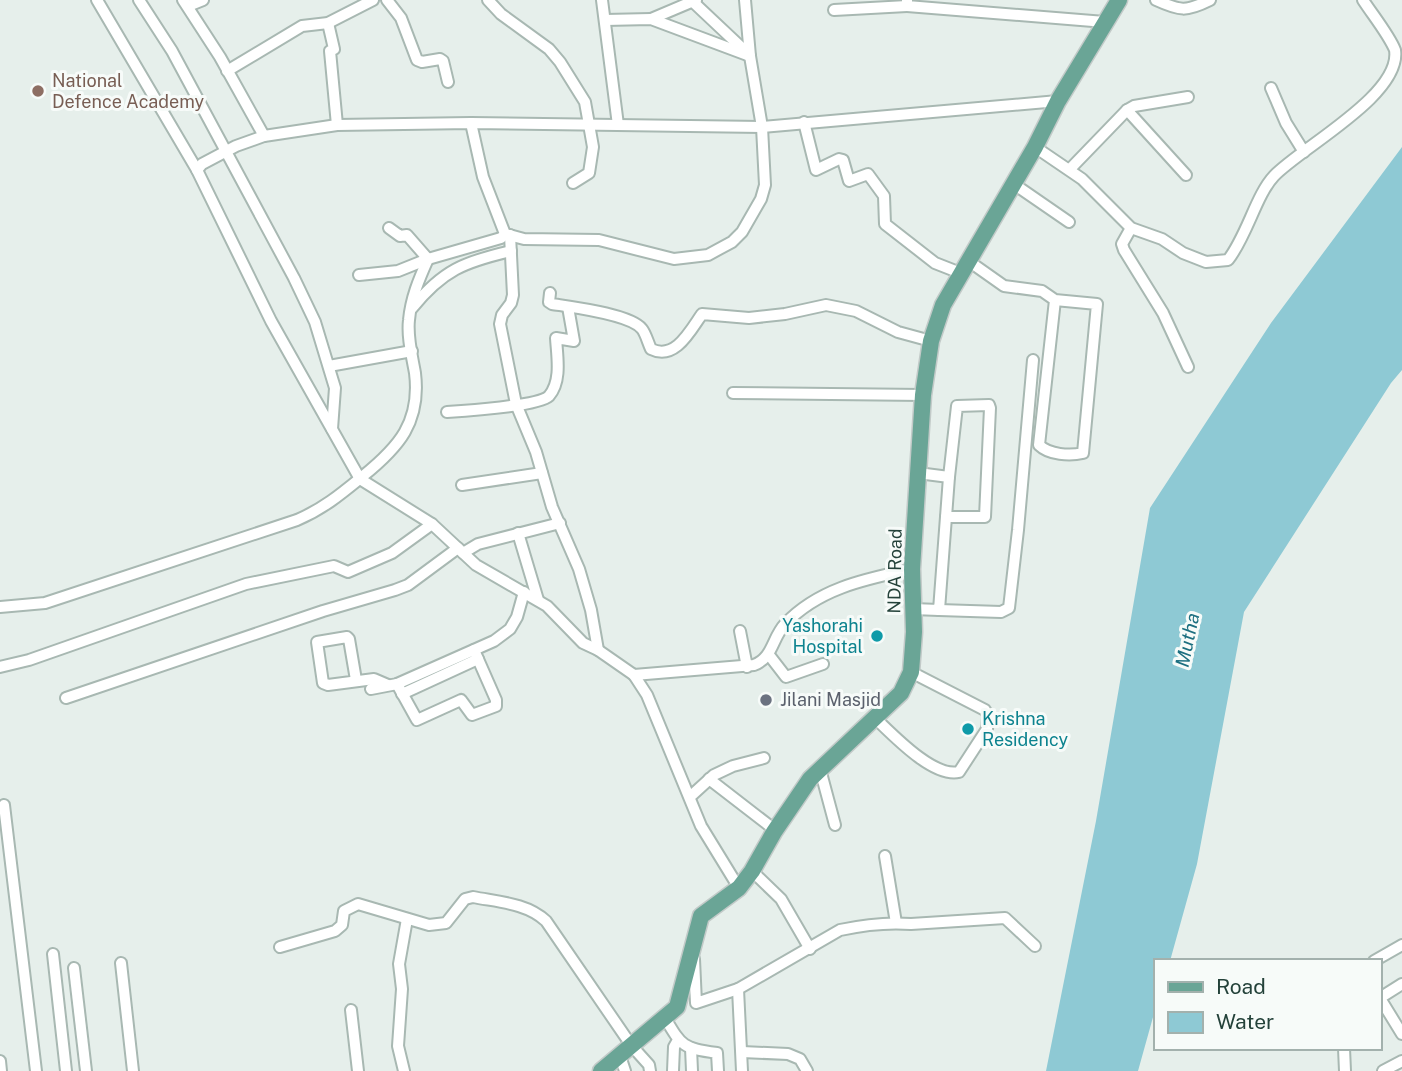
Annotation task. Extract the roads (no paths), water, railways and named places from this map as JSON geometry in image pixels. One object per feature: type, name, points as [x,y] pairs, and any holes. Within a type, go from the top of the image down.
[{"type":"main road","name":"NDA Road","points":[[911,672],[912,569],[923,395],[931,341],[943,304],[1035,147],[1058,101],[1119,0]]},
{"type":"main road","points":[[601,1071],[626,1057],[677,1007],[701,916],[739,888],[798,795],[844,745],[901,693],[911,672]]},
{"type":"street","points":[[97,0],[197,170],[271,321],[360,479],[432,524],[476,565],[547,606],[583,643],[634,675],[647,695],[701,826],[739,888]]},
{"type":"street","points":[[139,0],[172,51],[315,322],[335,388],[332,432]]},
{"type":"street","points":[[203,0],[185,3],[264,136]]},
{"type":"street","points":[[227,71],[302,26],[328,23],[373,0]]},
{"type":"street","points":[[387,0],[401,18],[417,60],[443,61],[448,82]]},
{"type":"street","points":[[488,0],[501,14],[549,49],[586,102],[593,147],[589,173],[573,183]]},
{"type":"street","points":[[603,0],[618,125]]},
{"type":"street","points":[[651,19],[691,0],[697,0]]},
{"type":"street","points":[[691,0],[750,56]]},
{"type":"street","points":[[359,275],[398,271],[508,235],[524,239],[599,240],[664,258],[708,255],[732,242],[742,232],[761,199],[765,185],[762,127],[750,56],[745,0]]},
{"type":"street","points":[[1156,0],[1177,10],[1196,7],[1210,0]]},
{"type":"street","points":[[1035,147],[1070,169],[1131,228],[1162,239],[1183,253],[1206,262],[1228,260],[1237,249],[1271,179],[1286,165],[1360,113],[1383,89],[1394,71],[1395,50],[1363,0]]},
{"type":"street","points":[[834,10],[907,3],[1105,22]]},
{"type":"street","points":[[605,20],[651,19],[750,56]]},
{"type":"street","points":[[328,23],[334,49],[330,51],[337,125]]},
{"type":"street","points":[[1271,88],[1286,123],[1304,152]]},
{"type":"street","points":[[1070,169],[1127,110],[1134,106],[1188,97]]},
{"type":"street","points":[[197,170],[202,164],[226,151],[264,136],[337,125],[471,123],[762,127],[1058,101]]},
{"type":"street","points":[[1127,110],[1186,174]]},
{"type":"street","points":[[804,122],[816,170],[839,159],[844,160],[849,181],[868,174],[884,196],[885,224],[935,263],[966,268],[1004,286],[1042,291],[1055,300],[1097,304],[1083,453],[1075,455],[1049,452],[1039,445],[1055,300]]},
{"type":"street","points":[[471,123],[483,177],[508,235],[511,251],[513,295],[500,324],[516,404],[536,452],[552,507],[579,569],[591,610],[598,650]]},
{"type":"street","points":[[1014,184],[1069,222]]},
{"type":"street","points":[[389,228],[400,236],[407,235],[428,259]]},
{"type":"street","points":[[1131,228],[1122,244],[1124,250],[1163,313],[1188,367]]},
{"type":"street","points":[[410,310],[438,282],[461,265],[511,251]]},
{"type":"street","points":[[0,607],[45,603],[157,564],[273,529],[328,504],[360,479],[397,446],[408,427],[416,397],[410,310],[416,286],[428,259]]},
{"type":"street","points":[[550,293],[549,302],[615,316],[638,326],[651,349],[660,354],[683,341],[702,314],[749,318],[826,305],[856,311],[898,332],[931,341]]},
{"type":"street","points":[[447,412],[479,410],[548,397],[558,378],[556,338],[574,341],[568,307]]},
{"type":"street","points":[[329,366],[412,351]]},
{"type":"street","points":[[913,609],[1001,612],[1009,608],[1033,360]]},
{"type":"street","points":[[733,393],[923,395]]},
{"type":"street","points":[[939,610],[949,477],[957,406],[989,405],[985,517],[946,517]]},
{"type":"street","points":[[462,485],[542,473]]},
{"type":"street","points":[[918,473],[949,477]]},
{"type":"street","points":[[66,698],[323,611],[396,590],[461,551],[478,544],[559,523]]},
{"type":"street","points":[[0,667],[29,660],[246,584],[334,566],[348,572],[392,553],[432,524]]},
{"type":"street","points":[[518,533],[538,600]]},
{"type":"street","points":[[634,675],[747,667],[762,662],[784,625],[830,591],[862,580],[912,569]]},
{"type":"street","points":[[371,689],[396,688],[476,655],[510,629],[517,617],[524,592]]},
{"type":"street","points":[[740,631],[747,667]]},
{"type":"street","points":[[356,680],[347,637],[317,642],[323,683],[328,685],[374,679],[396,688],[417,720],[461,700],[472,715],[496,706],[496,700],[476,655]]},
{"type":"street","points":[[769,654],[786,677],[822,664]]},
{"type":"street","points":[[869,722],[936,768],[953,774],[959,772],[987,729],[988,715],[985,710],[911,672]]},
{"type":"street","points":[[692,795],[709,779],[733,766],[764,758]]},
{"type":"street","points":[[820,769],[835,825]]},
{"type":"street","points":[[709,779],[775,830]]},
{"type":"street","points":[[4,804],[36,1071]]},
{"type":"street","points":[[884,856],[897,923]]},
{"type":"street","points":[[752,871],[781,899],[810,949]]},
{"type":"street","points":[[280,947],[335,931],[342,925],[344,911],[358,904],[429,926],[446,923],[465,899],[473,897],[528,908],[537,912],[545,921],[626,1057],[649,1065],[650,1071]]},
{"type":"street","points":[[693,948],[696,1003],[738,989],[840,930],[857,926],[1005,918],[1035,946]]},
{"type":"street","points":[[404,1071],[398,1046],[402,989],[399,964],[407,919]]},
{"type":"street","points":[[1378,959],[1402,945]]},
{"type":"street","points":[[53,954],[66,1071]]},
{"type":"street","points":[[121,963],[133,1071]]},
{"type":"street","points":[[75,968],[86,1071]]},
{"type":"street","points":[[1402,984],[1381,1000],[1402,1034]]},
{"type":"street","points":[[738,989],[742,1071]]},
{"type":"street","points":[[351,1010],[358,1071]]},
{"type":"street","points":[[665,1018],[678,1040],[691,1048],[717,1054],[718,1071]]},
{"type":"street","points":[[673,1071],[674,1047],[678,1040]]},
{"type":"street","points":[[691,1048],[692,1071]]},
{"type":"street","points":[[1344,1050],[1345,1071]]},
{"type":"street","points":[[741,1052],[788,1054],[800,1059],[807,1071]]},
{"type":"street","points":[[0,1061],[1,1071]]},
{"type":"street","points":[[1383,1071],[1402,1061]]},
{"type":"water","name":"Mutha","points":[[1402,147],[1402,370],[1391,383],[1244,612],[1197,864],[1171,959],[1154,959],[1154,1014],[1138,1071],[1046,1071],[1096,821],[1150,508],[1271,323]]},
{"type":"place","name":"National Defence Academy","points":[[38,91]]},
{"type":"place","name":"Yashorahi Hospital","points":[[877,636]]},
{"type":"place","name":"Jilani Masjid","points":[[766,700]]},
{"type":"place","name":"Krishna Residency","points":[[968,729]]}]
